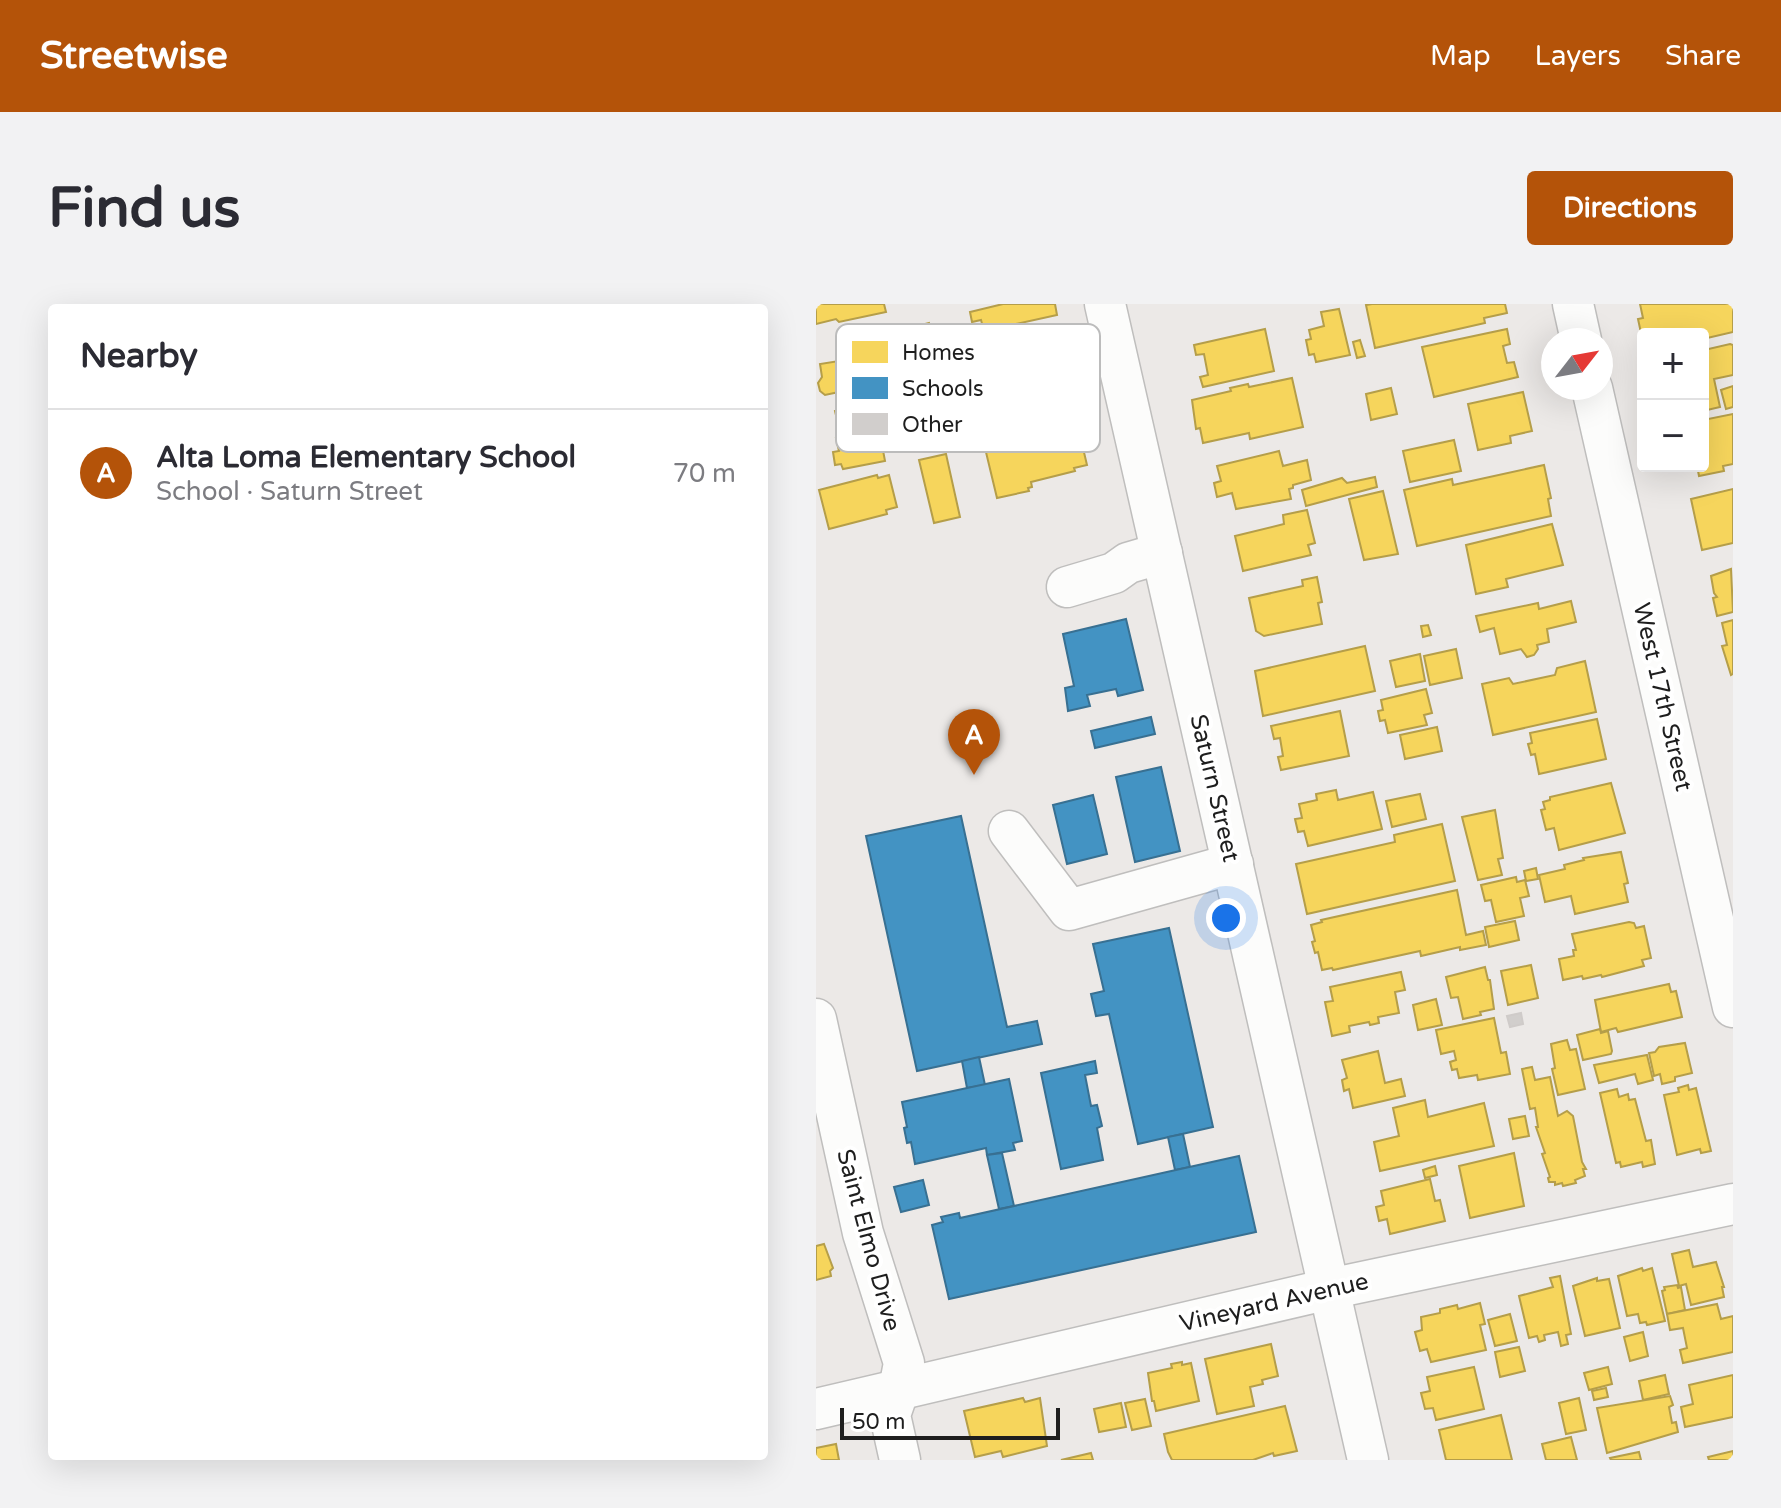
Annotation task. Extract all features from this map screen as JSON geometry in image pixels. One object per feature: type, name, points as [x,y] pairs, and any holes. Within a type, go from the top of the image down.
[{"type":"street","name":"Saturn Street","points":[[1105,304],[1368,1460]]},
{"type":"street","points":[[1573,304],[1578,328]]},
{"type":"street","name":"West 17th Street","points":[[1595,400],[1733,1007]]},
{"type":"street","points":[[1067,587],[1114,573],[1128,563],[1162,553]]},
{"type":"street","points":[[1009,831],[1069,910],[1233,864]]},
{"type":"street","name":"Saint Elmo Drive","points":[[816,1019],[863,1233],[904,1363],[890,1415],[900,1460]]},
{"type":"street","name":"Vineyard Avenue","points":[[816,1409],[1329,1289],[1733,1204]]},
{"type":"building: Homes","points":[[816,304],[884,304],[886,312],[816,324]]},
{"type":"building: Homes","points":[[1003,304],[1055,304],[1057,315],[1016,324],[982,324],[981,320],[972,322],[970,312]]},
{"type":"building: Homes","points":[[1505,304],[1507,313],[1484,318],[1485,323],[1375,348],[1366,305]]},
{"type":"building: Homes","points":[[1640,304],[1733,304],[1733,332],[1709,338],[1709,328],[1640,328],[1638,319],[1643,318]]},
{"type":"building: Homes","points":[[1339,309],[1350,355],[1316,362],[1314,354],[1309,355],[1306,340],[1311,339],[1309,330],[1324,326],[1321,312]]},
{"type":"building: Homes","points":[[1265,329],[1274,371],[1203,387],[1200,377],[1208,375],[1204,354],[1196,355],[1194,345]]},
{"type":"building: Homes","points":[[1507,329],[1510,344],[1503,346],[1507,363],[1514,362],[1518,377],[1434,397],[1422,347]]},
{"type":"building: Homes","points":[[1360,340],[1365,356],[1357,358],[1353,342]]},
{"type":"building: Homes","points":[[1733,345],[1733,375],[1714,379],[1720,407],[1709,410],[1709,400],[1709,349]]},
{"type":"building: Homes","points":[[836,361],[836,393],[825,395],[820,391],[820,364]]},
{"type":"building: Homes","points":[[1292,378],[1303,427],[1250,439],[1249,433],[1203,443],[1200,428],[1196,429],[1192,400],[1248,384],[1249,387]]},
{"type":"building: Homes","points":[[1733,386],[1733,407],[1726,409],[1721,390]]},
{"type":"building: Homes","points":[[1391,388],[1397,414],[1371,420],[1366,394]]},
{"type":"building: Homes","points":[[1523,392],[1532,431],[1510,436],[1511,443],[1478,450],[1468,404]]},
{"type":"building: Homes","points":[[1733,414],[1733,464],[1723,466],[1724,471],[1699,476],[1698,472],[1709,472],[1709,419]]},
{"type":"building: Homes","points":[[1454,440],[1461,471],[1410,482],[1403,451]]},
{"type":"building: Homes","points":[[1279,451],[1283,466],[1307,460],[1311,480],[1293,485],[1289,489],[1291,499],[1236,509],[1232,493],[1217,497],[1214,483],[1221,481],[1217,466]]},
{"type":"building: Homes","points":[[833,452],[883,452],[885,461],[843,469],[841,464],[835,465]]},
{"type":"building: Homes","points":[[986,452],[1084,452],[1087,465],[1031,482],[1029,491],[997,498]]},
{"type":"building: Homes","points":[[946,454],[960,517],[934,523],[919,460]]},
{"type":"building: Homes","points":[[1544,465],[1551,498],[1548,499],[1551,516],[1417,546],[1404,490],[1452,479],[1453,485]]},
{"type":"building: Homes","points":[[877,475],[878,478],[889,475],[897,507],[886,510],[887,514],[829,529],[819,490]]},
{"type":"building: Homes","points":[[1375,477],[1377,487],[1306,506],[1302,490],[1342,478],[1347,483]]},
{"type":"building: Homes","points":[[1733,489],[1733,543],[1702,550],[1691,499]]},
{"type":"building: Homes","points":[[1383,491],[1398,554],[1364,560],[1349,499]]},
{"type":"building: Homes","points":[[1307,510],[1315,543],[1308,545],[1311,555],[1243,571],[1235,536],[1284,524],[1283,515]]},
{"type":"building: Homes","points":[[1552,524],[1563,565],[1506,579],[1508,587],[1476,594],[1466,545]]},
{"type":"building: Homes","points":[[1731,569],[1733,612],[1717,616],[1713,598],[1717,597],[1711,576]]},
{"type":"building: Homes","points":[[1317,577],[1322,624],[1264,636],[1256,631],[1249,598],[1303,586],[1302,580]]},
{"type":"building: Homes","points":[[1571,601],[1576,622],[1547,629],[1549,642],[1537,645],[1534,655],[1527,657],[1521,649],[1500,654],[1494,628],[1480,632],[1476,616],[1538,603],[1539,609]]},
{"type":"building: Homes","points":[[1733,620],[1731,675],[1722,646],[1727,645],[1722,623]]},
{"type":"building: Homes","points":[[1428,625],[1431,635],[1423,637],[1421,626]]},
{"type":"building: Homes","points":[[1365,646],[1375,691],[1263,716],[1255,671]]},
{"type":"building: Homes","points":[[1456,649],[1462,678],[1430,685],[1424,656]]},
{"type":"building: Homes","points":[[1420,654],[1425,681],[1396,687],[1390,661]]},
{"type":"building: Homes","points":[[1585,661],[1596,712],[1493,735],[1482,684],[1509,678],[1513,684],[1555,675],[1557,668]]},
{"type":"building: Homes","points":[[1426,689],[1432,713],[1424,715],[1427,725],[1388,733],[1385,720],[1380,721],[1378,711],[1383,710],[1381,700]]},
{"type":"building: Homes","points":[[1340,711],[1349,756],[1281,770],[1278,757],[1283,756],[1280,738],[1274,739],[1271,726]]},
{"type":"building: Homes","points":[[1597,719],[1606,759],[1539,774],[1535,754],[1531,755],[1528,744],[1532,743],[1530,733]]},
{"type":"building: Homes","points":[[1437,727],[1442,751],[1405,759],[1400,735]]},
{"type":"building: Homes","points":[[1611,783],[1625,833],[1559,850],[1554,828],[1546,830],[1541,810],[1545,809],[1543,802],[1550,800],[1550,797]]},
{"type":"building: Homes","points":[[1336,790],[1338,800],[1373,792],[1382,829],[1308,846],[1304,831],[1298,832],[1295,819],[1302,818],[1299,804],[1317,800],[1316,794]]},
{"type":"building: Homes","points":[[1420,794],[1426,819],[1392,827],[1386,801]]},
{"type":"building: Homes","points":[[1495,810],[1503,858],[1498,859],[1502,875],[1478,880],[1462,817]]},
{"type":"building: Homes","points":[[1442,824],[1455,881],[1307,914],[1296,864],[1395,842],[1394,835]]},
{"type":"building: Homes","points":[[1621,852],[1628,883],[1624,884],[1628,902],[1575,914],[1571,896],[1545,902],[1539,875],[1565,869],[1564,865],[1583,858]]},
{"type":"building: Homes","points":[[1536,868],[1538,879],[1526,881],[1524,871]]},
{"type":"building: Homes","points":[[1516,877],[1517,882],[1525,880],[1529,896],[1520,898],[1524,916],[1496,922],[1491,900],[1485,901],[1481,885]]},
{"type":"building: Homes","points":[[1457,890],[1466,935],[1483,931],[1486,945],[1421,956],[1420,951],[1322,970],[1312,942],[1315,941],[1311,925],[1321,920]]},
{"type":"building: Homes","points":[[1515,921],[1519,940],[1489,947],[1485,927]]},
{"type":"building: Homes","points":[[1634,923],[1636,928],[1644,926],[1651,958],[1642,960],[1644,966],[1602,977],[1583,979],[1582,976],[1563,980],[1559,959],[1574,956],[1573,950],[1576,950],[1572,934]]},
{"type":"building: Homes","points":[[1531,965],[1538,998],[1508,1005],[1501,971]]},
{"type":"building: Homes","points":[[1485,967],[1494,1009],[1463,1019],[1458,997],[1451,998],[1446,977]]},
{"type":"building: Homes","points":[[1401,972],[1405,990],[1395,992],[1399,1013],[1378,1017],[1379,1023],[1349,1026],[1350,1032],[1332,1036],[1325,1002],[1333,1001],[1330,987]]},
{"type":"building: Homes","points":[[1669,984],[1671,992],[1676,991],[1682,1017],[1618,1032],[1616,1028],[1601,1032],[1595,1000]]},
{"type":"building: Homes","points":[[1436,999],[1442,1025],[1418,1030],[1413,1005]]},
{"type":"building: Homes","points":[[1494,1018],[1501,1053],[1506,1052],[1510,1074],[1478,1080],[1477,1075],[1459,1078],[1457,1069],[1452,1070],[1450,1062],[1456,1060],[1454,1051],[1441,1054],[1436,1030]]},
{"type":"building: Homes","points":[[1600,1029],[1601,1033],[1608,1031],[1611,1054],[1583,1060],[1577,1035]]},
{"type":"building: Homes","points":[[1567,1040],[1570,1050],[1576,1049],[1585,1089],[1558,1095],[1552,1069],[1555,1068],[1551,1044]]},
{"type":"building: Homes","points":[[1685,1043],[1692,1073],[1662,1084],[1660,1074],[1654,1076],[1649,1053],[1659,1047]]},
{"type":"building: Homes","points":[[1378,1051],[1385,1083],[1401,1079],[1405,1096],[1353,1108],[1349,1089],[1344,1091],[1342,1080],[1347,1078],[1342,1060]]},
{"type":"building: Homes","points":[[1647,1055],[1653,1080],[1638,1084],[1635,1074],[1599,1083],[1594,1065]]},
{"type":"building: Homes","points":[[1532,1067],[1535,1080],[1550,1077],[1558,1116],[1567,1111],[1573,1116],[1586,1169],[1583,1169],[1585,1176],[1575,1180],[1576,1183],[1563,1186],[1562,1183],[1555,1185],[1555,1182],[1549,1182],[1542,1154],[1545,1153],[1536,1127],[1535,1108],[1530,1109],[1522,1069]]},
{"type":"building: Homes","points":[[1688,1085],[1689,1090],[1696,1088],[1711,1151],[1701,1153],[1700,1149],[1677,1155],[1664,1095],[1679,1092],[1678,1088]]},
{"type":"building: Homes","points":[[1617,1089],[1619,1097],[1628,1094],[1629,1100],[1635,1099],[1646,1141],[1651,1140],[1655,1164],[1643,1167],[1642,1162],[1621,1167],[1620,1162],[1616,1163],[1600,1093]]},
{"type":"building: Homes","points":[[1425,1100],[1428,1117],[1484,1103],[1494,1146],[1380,1171],[1374,1142],[1399,1136],[1393,1108]]},
{"type":"building: Homes","points":[[1525,1116],[1529,1136],[1513,1139],[1509,1119]]},
{"type":"building: Homes","points":[[1514,1153],[1524,1206],[1470,1218],[1459,1166]]},
{"type":"building: Homes","points":[[1435,1166],[1437,1175],[1425,1178],[1423,1170]]},
{"type":"building: Homes","points":[[1430,1179],[1435,1201],[1440,1200],[1445,1221],[1390,1234],[1387,1219],[1379,1221],[1376,1207],[1384,1205],[1381,1191]]},
{"type":"building: Homes","points":[[824,1244],[833,1268],[831,1276],[816,1280],[816,1246]]},
{"type":"building: Homes","points":[[1689,1250],[1693,1267],[1716,1262],[1724,1297],[1691,1305],[1686,1284],[1679,1286],[1672,1254]]},
{"type":"building: Homes","points":[[1642,1268],[1643,1271],[1652,1268],[1665,1321],[1647,1325],[1646,1322],[1640,1323],[1638,1314],[1627,1316],[1618,1276]]},
{"type":"building: Homes","points":[[1560,1276],[1571,1334],[1566,1335],[1568,1344],[1561,1346],[1558,1332],[1544,1335],[1545,1340],[1539,1342],[1537,1336],[1529,1338],[1519,1296],[1553,1287],[1550,1278]]},
{"type":"building: Homes","points":[[1597,1278],[1597,1281],[1609,1279],[1620,1328],[1585,1336],[1573,1286]]},
{"type":"building: Homes","points":[[1664,1287],[1681,1287],[1685,1310],[1667,1314],[1662,1291]]},
{"type":"building: Homes","points":[[1480,1303],[1485,1324],[1480,1325],[1486,1350],[1431,1362],[1427,1349],[1420,1351],[1415,1332],[1422,1330],[1421,1317],[1440,1313],[1440,1309],[1457,1305],[1458,1309]]},
{"type":"building: Homes","points":[[1717,1304],[1721,1319],[1733,1316],[1733,1352],[1683,1363],[1680,1350],[1687,1348],[1683,1328],[1670,1330],[1667,1314]]},
{"type":"building: Homes","points":[[1510,1314],[1517,1341],[1495,1346],[1488,1320]]},
{"type":"building: Homes","points":[[1643,1332],[1648,1356],[1630,1361],[1624,1337]]},
{"type":"building: Homes","points":[[1271,1344],[1278,1376],[1250,1387],[1254,1406],[1217,1414],[1205,1359]]},
{"type":"building: Homes","points":[[1519,1347],[1525,1371],[1500,1377],[1495,1352]]},
{"type":"building: Homes","points":[[1182,1362],[1182,1365],[1191,1363],[1199,1401],[1156,1411],[1148,1373],[1172,1368],[1171,1364]]},
{"type":"building: Homes","points":[[1474,1367],[1484,1409],[1436,1420],[1433,1408],[1425,1409],[1421,1393],[1430,1391],[1427,1377]]},
{"type":"building: Homes","points":[[1608,1367],[1612,1384],[1589,1390],[1584,1373]]},
{"type":"building: Homes","points":[[1665,1375],[1669,1394],[1643,1400],[1639,1381]]},
{"type":"building: Homes","points":[[1733,1375],[1733,1417],[1685,1427],[1681,1407],[1693,1404],[1689,1385]]},
{"type":"building: Homes","points":[[1606,1388],[1608,1397],[1594,1400],[1592,1391]]},
{"type":"building: Homes","points":[[1670,1396],[1672,1423],[1676,1422],[1678,1432],[1607,1453],[1597,1408]]},
{"type":"building: Homes","points":[[1023,1398],[1025,1402],[1040,1398],[1047,1446],[1003,1457],[1001,1451],[975,1457],[964,1411]]},
{"type":"building: Homes","points":[[1579,1398],[1586,1430],[1566,1434],[1559,1403]]},
{"type":"building: Homes","points":[[1145,1399],[1151,1426],[1132,1430],[1125,1403]]},
{"type":"building: Homes","points":[[1121,1403],[1126,1427],[1099,1432],[1094,1409]]},
{"type":"building: Homes","points":[[1285,1406],[1297,1451],[1274,1456],[1273,1453],[1253,1460],[1172,1460],[1168,1452],[1164,1434]]},
{"type":"building: Homes","points":[[1501,1415],[1512,1460],[1446,1460],[1439,1430]]},
{"type":"building: Homes","points":[[1571,1437],[1577,1460],[1546,1460],[1542,1444]]},
{"type":"building: Homes","points":[[836,1444],[839,1460],[816,1460],[816,1448]]},
{"type":"building: Homes","points":[[1733,1451],[1733,1460],[1709,1460],[1708,1457]]},
{"type":"building: Homes","points":[[1639,1452],[1641,1460],[1610,1458]]},
{"type":"building: Homes","points":[[1091,1453],[1093,1460],[1061,1460]]},
{"type":"building: Schools","points":[[1126,619],[1143,690],[1118,696],[1116,689],[1087,695],[1090,706],[1068,711],[1065,688],[1074,686],[1063,634]]},
{"type":"building: Schools","points":[[1151,717],[1155,734],[1095,748],[1091,731]]},
{"type":"building: Schools","points":[[1161,767],[1180,851],[1135,862],[1116,777]]},
{"type":"building: Schools","points":[[1093,795],[1107,854],[1067,864],[1053,805]]},
{"type":"building: Schools","points":[[961,816],[1007,1027],[1037,1021],[1042,1044],[917,1071],[866,836]]},
{"type":"building: Schools","points":[[1169,928],[1213,1127],[1138,1144],[1109,1014],[1096,1016],[1091,994],[1104,991],[1093,944]]},
{"type":"building: Schools","points":[[979,1057],[985,1085],[967,1088],[962,1061]]},
{"type":"building: Schools","points":[[1095,1061],[1097,1073],[1085,1075],[1091,1106],[1097,1105],[1102,1126],[1097,1128],[1103,1160],[1061,1169],[1041,1073]]},
{"type":"building: Schools","points":[[1009,1079],[1022,1141],[1013,1143],[1015,1150],[987,1155],[986,1148],[915,1164],[911,1142],[907,1143],[902,1102]]},
{"type":"building: Schools","points":[[1183,1134],[1190,1167],[1175,1170],[1168,1137]]},
{"type":"building: Schools","points":[[1002,1153],[1014,1206],[999,1209],[987,1155]]},
{"type":"building: Schools","points":[[1239,1156],[1256,1232],[949,1299],[932,1225],[943,1222],[941,1217],[959,1213],[960,1218]]},
{"type":"building: Schools","points":[[923,1180],[929,1205],[901,1212],[894,1187]]},
{"type":"building: Other","points":[[1521,1013],[1523,1024],[1510,1027],[1507,1016]]},
{"type":"place","name":"Alta Loma Elementary School","points":[[974,775]]}]
